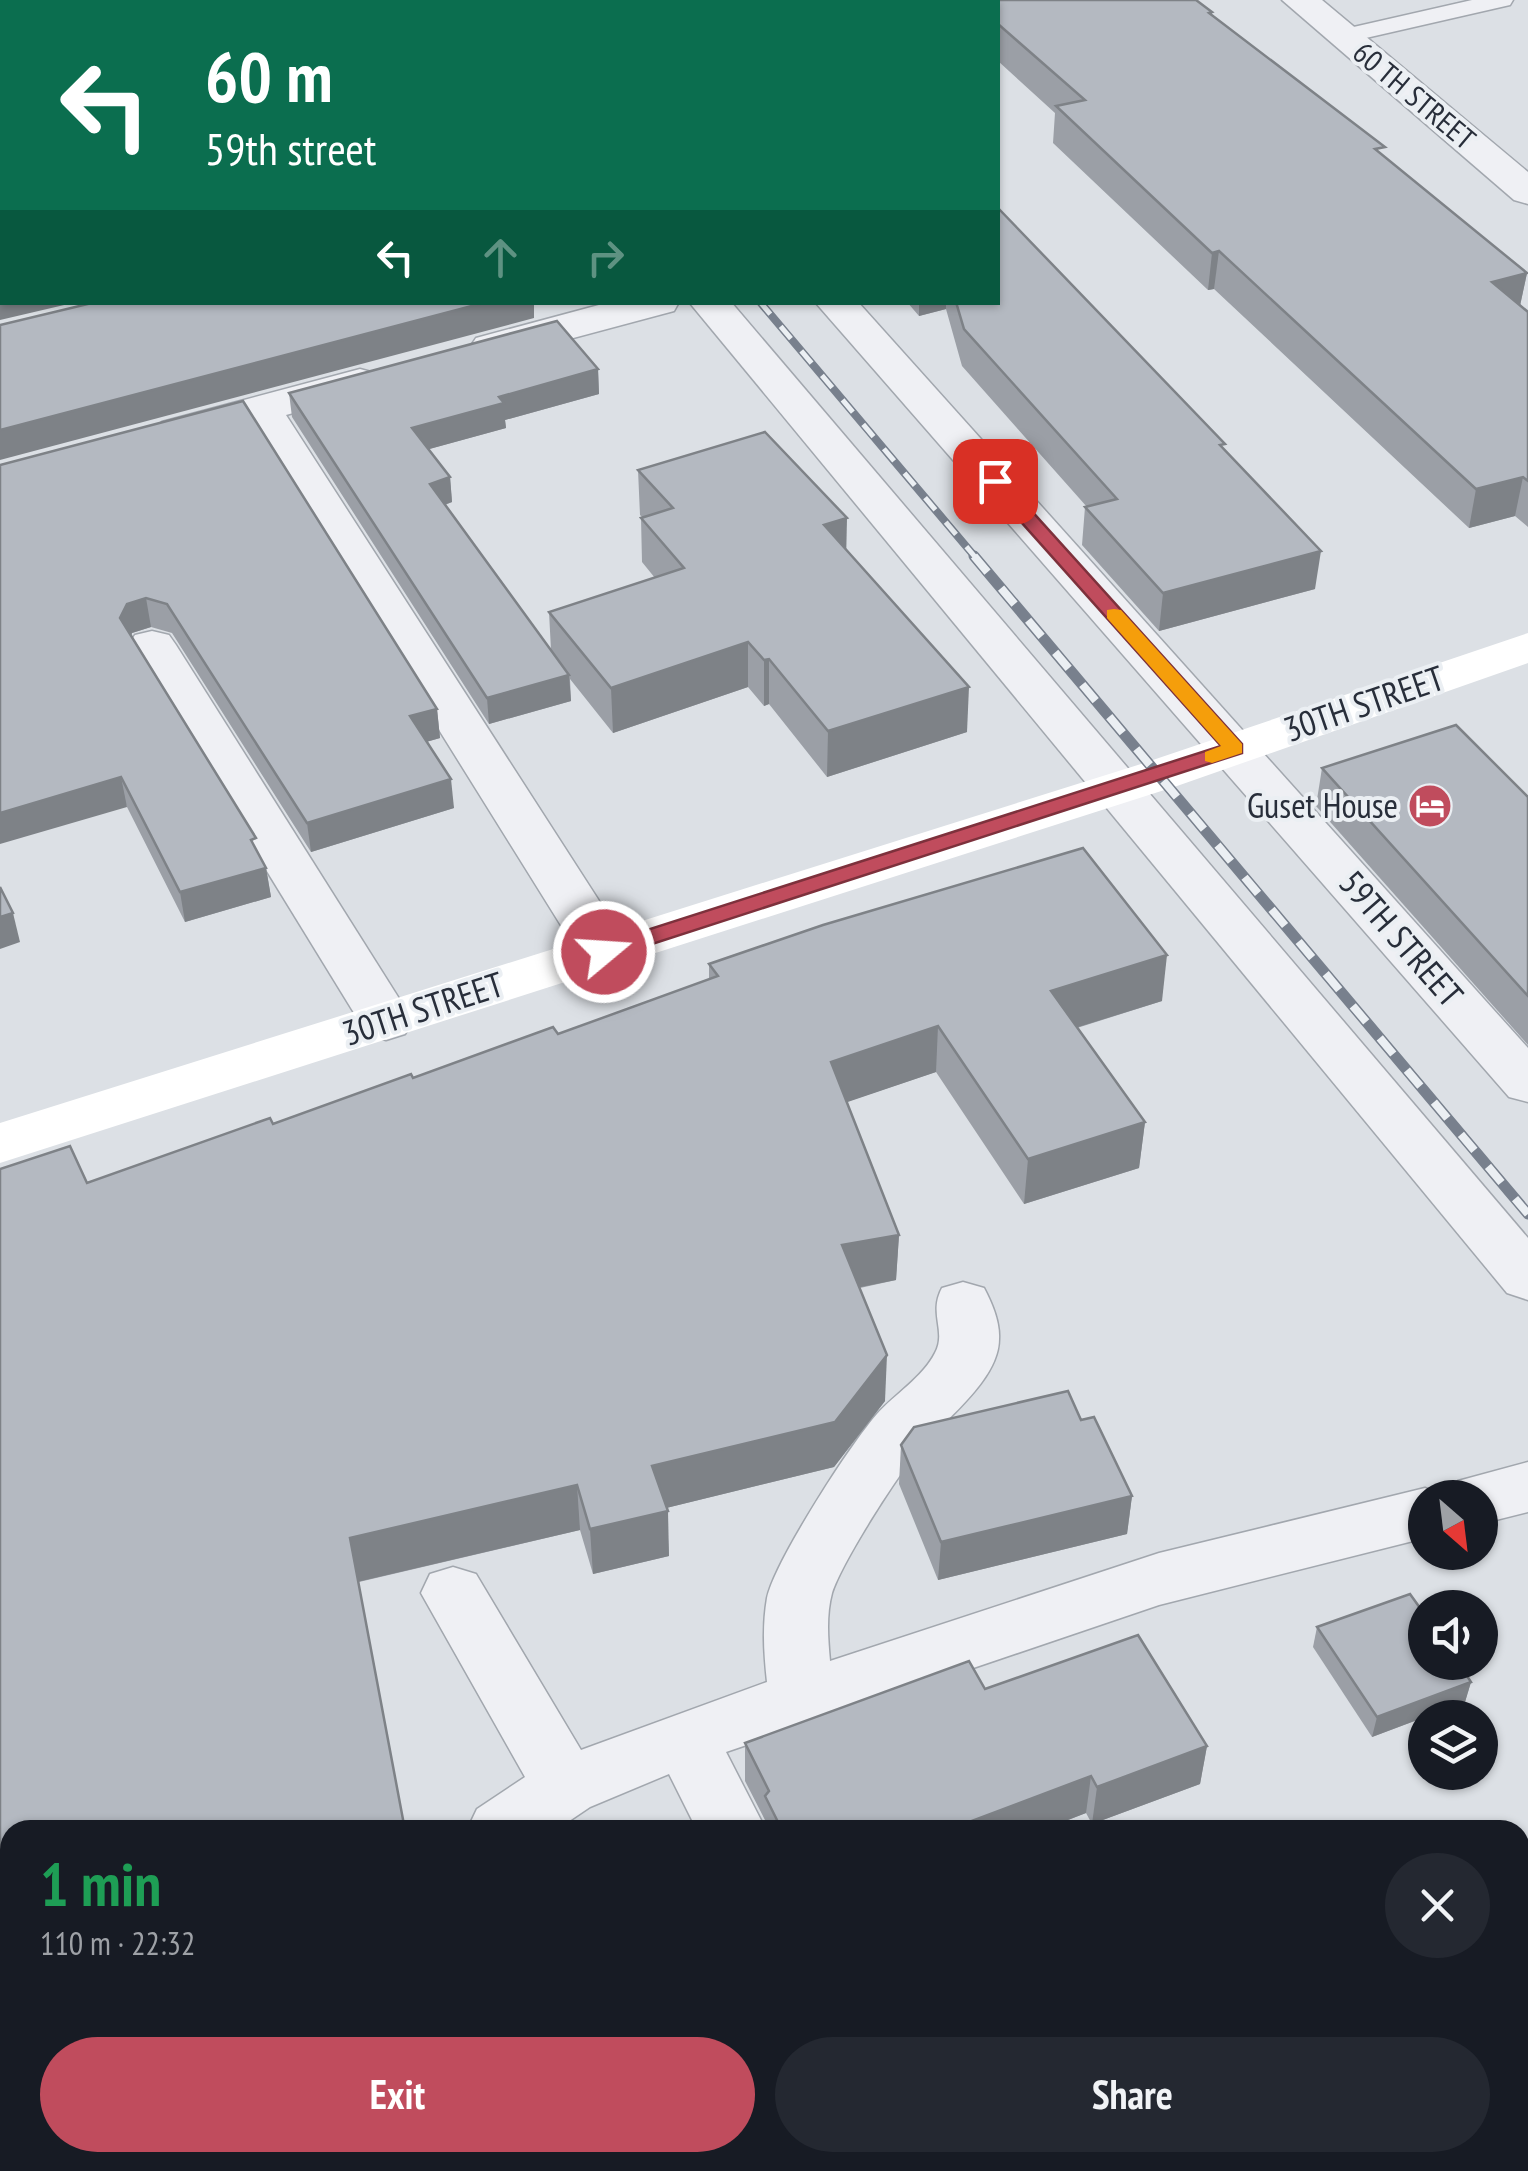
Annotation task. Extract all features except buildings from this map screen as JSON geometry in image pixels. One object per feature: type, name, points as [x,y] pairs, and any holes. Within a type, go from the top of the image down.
[{"type":"main road","name":"30TH STREET","points":[[0,1144],[1234,749],[1528,647]]},
{"type":"street","name":"60 TH STREET","points":[[1300,0],[1528,192]]},
{"type":"street","points":[[451,358],[648,305]]},
{"type":"street","points":[[712,305],[1528,1278]]},
{"type":"street","name":"59TH STREET","points":[[838,305],[1528,1083]]},
{"type":"street","points":[[146,439],[394,373]]},
{"type":"street","points":[[261,408],[604,952]]},
{"type":"street","points":[[152,645],[386,1020]]},
{"type":"street","points":[[801,1699],[794,1634],[800,1594],[819,1553],[896,1434],[958,1370],[970,1342],[963,1304]]},
{"type":"street","points":[[1498,1496],[1528,1488]]},
{"type":"street","points":[[516,1820],[566,1786],[684,1738],[1160,1579],[1408,1517]]},
{"type":"street","points":[[453,1593],[566,1786]]},
{"type":"street","points":[[684,1738],[727,1820]]},
{"type":"lane","points":[[1344,36],[1502,0]]},
{"type":"railway","points":[[763,305],[976,558]]},
{"type":"railway","points":[[974,556],[1528,1214]]},
{"type":"slow traffic","points":[[1114,614],[1234,749],[1212,757]]},
{"type":"place","name":"Guset House","points":[[1430,806]]},
{"type":"route","points":[[604,952],[1234,749],[995,481]]}]
